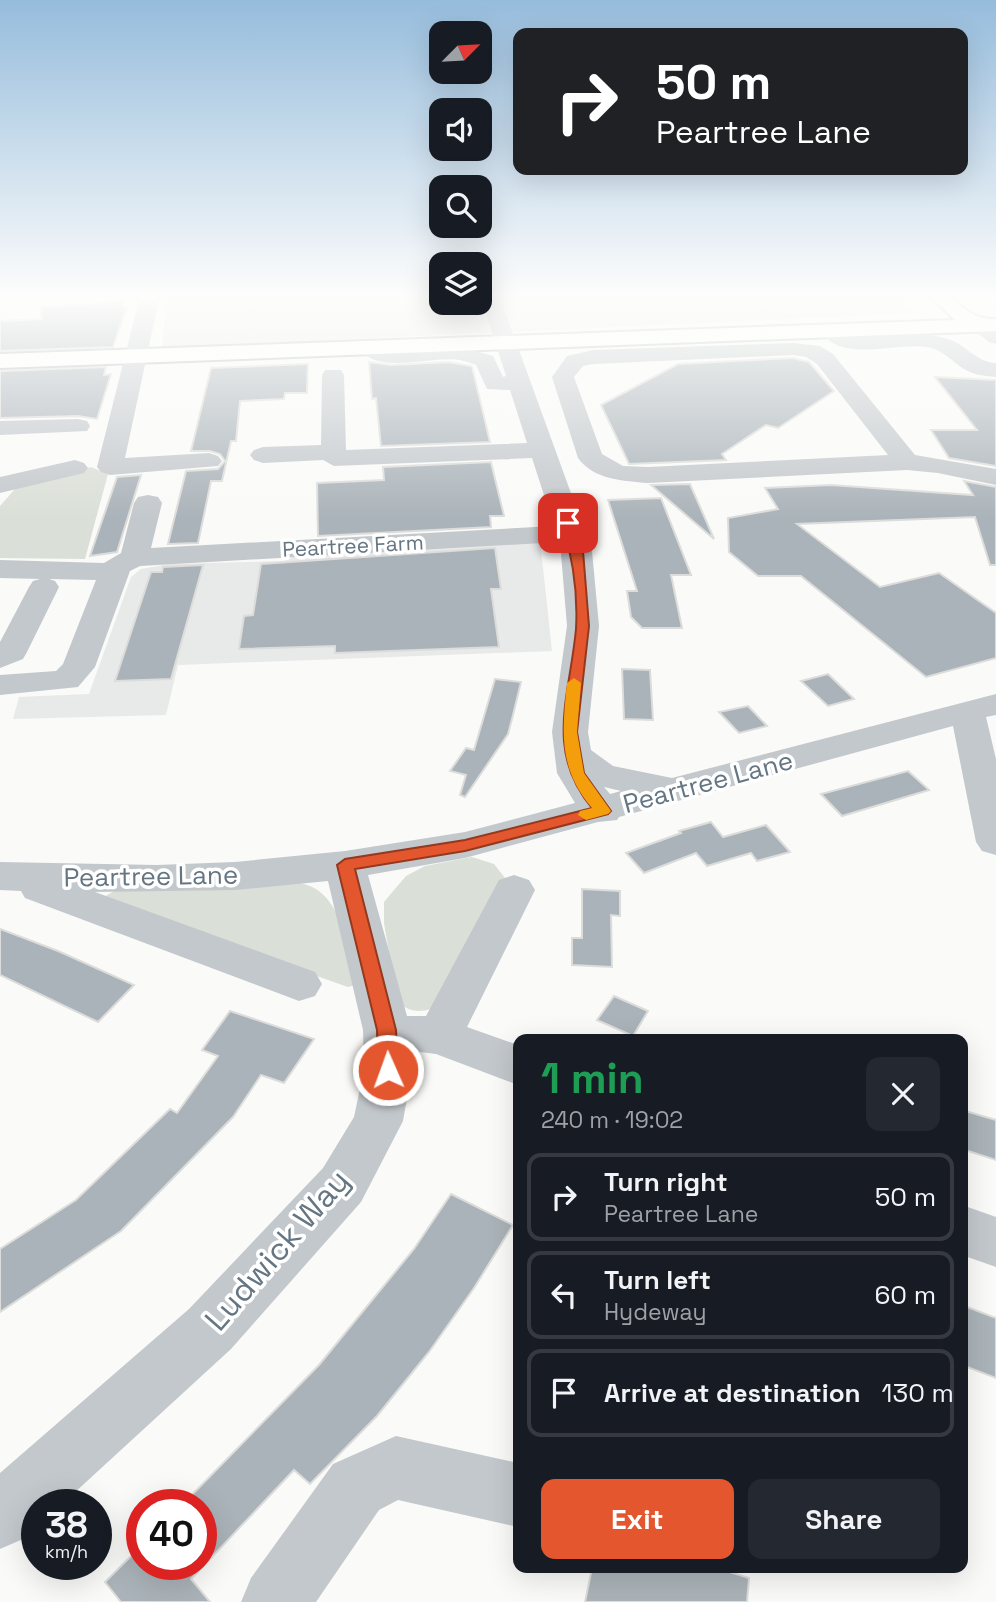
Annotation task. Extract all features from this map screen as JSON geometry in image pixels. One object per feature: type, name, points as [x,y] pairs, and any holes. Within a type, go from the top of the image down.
[{"type":"street","points":[[133,370],[110,467],[209,461]]},
{"type":"street","points":[[489,370],[495,384],[519,383]]},
{"type":"street","points":[[514,370],[577,551],[583,626],[570,732],[576,773],[603,811]]},
{"type":"street","points":[[568,370],[563,377],[591,458],[617,473],[648,475],[907,462],[938,465],[996,477]]},
{"type":"street","points":[[834,370],[907,462]]},
{"type":"street","points":[[333,375],[334,458],[544,454]]},
{"type":"street","points":[[0,428],[78,426]]},
{"type":"street","points":[[263,455],[334,452]]},
{"type":"street","points":[[430,465],[544,454]]},
{"type":"street","points":[[0,485],[75,468]]},
{"type":"street","points":[[0,685],[66,680],[78,667],[124,565],[148,503]]},
{"type":"street","points":[[457,528],[570,528]]},
{"type":"street","name":"Peartree Farm","points":[[0,569],[124,565],[570,528]]},
{"type":"street","points":[[0,657],[11,652],[44,587]]},
{"type":"street","points":[[981,708],[996,842]]},
{"type":"street","name":"Peartree Lane","points":[[6,876],[157,879],[235,876],[345,865],[465,845],[603,811],[981,708]]},
{"type":"street","points":[[575,756],[601,775],[677,790]]},
{"type":"street","name":"Ludwick Way","points":[[0,1516],[210,1329],[342,1185],[378,1121],[388,1070],[387,1030],[345,865]]},
{"type":"street","points":[[6,876],[299,984]]},
{"type":"street","points":[[439,1036],[514,890]]},
{"type":"street","points":[[387,1030],[439,1036],[513,1063]]},
{"type":"street","points":[[968,1232],[996,1242]]},
{"type":"street","points":[[275,1602],[356,1487],[396,1468],[513,1494]]},
{"type":"shaded area","points":[[91,467],[108,474],[85,559],[0,558],[0,506],[15,489]]},
{"type":"shaded area","points":[[540,540],[552,651],[178,665],[166,715],[13,719],[19,697],[89,694],[131,577],[141,569],[169,564],[283,561],[309,552]]},
{"type":"shaded area","points":[[472,857],[494,864],[505,878],[431,1009],[408,1009],[397,1000],[384,923],[384,902],[406,876],[425,866]]},
{"type":"shaded area","points":[[299,883],[314,888],[334,909],[345,939],[355,985],[348,987],[106,902],[104,897],[114,891]]},
{"type":"building","points":[[105,370],[104,375],[111,374],[97,419],[78,416],[0,418],[0,371]]},
{"type":"building","points":[[211,370],[308,370],[307,393],[285,393],[284,399],[240,401],[236,441],[231,441],[222,481],[211,481],[198,543],[168,544],[186,471],[218,469],[225,461],[220,454],[210,451],[191,451]]},
{"type":"building","points":[[370,370],[473,370],[490,442],[381,446],[376,398],[372,399]]},
{"type":"building","points":[[667,370],[816,370],[834,391],[778,428],[766,425],[722,454],[726,460],[629,464],[601,405]]},
{"type":"building","points":[[935,377],[996,380],[996,466],[949,458],[931,430],[977,430]]},
{"type":"building","points":[[491,462],[504,516],[490,516],[491,527],[318,536],[317,483],[384,480],[383,467]]},
{"type":"building","points":[[141,475],[117,552],[90,556],[117,477]]},
{"type":"building","points":[[964,481],[996,487],[996,565],[990,565],[975,517],[797,524],[880,587],[939,573],[996,613],[996,658],[926,677],[801,576],[758,576],[729,552],[728,518],[778,509],[765,488],[831,485],[973,495]]},
{"type":"building","points":[[690,484],[714,539],[651,485]]},
{"type":"building","points":[[661,498],[691,575],[671,575],[682,628],[642,628],[631,617],[627,591],[637,591],[608,500]]},
{"type":"building","points":[[495,548],[501,589],[491,589],[499,647],[335,653],[335,646],[239,649],[244,616],[253,615],[261,564]]},
{"type":"building","points":[[203,565],[171,679],[115,681],[151,572],[162,572],[163,567]]},
{"type":"building","points":[[622,669],[650,670],[653,720],[624,719]]},
{"type":"building","points":[[828,674],[854,699],[828,706],[801,681]]},
{"type":"building","points":[[495,679],[521,682],[513,715],[508,734],[465,797],[460,795],[466,775],[450,771],[466,748],[474,750]]},
{"type":"building","points":[[748,706],[767,726],[739,733],[719,712]]},
{"type":"building","points":[[908,771],[929,790],[842,816],[821,794]]},
{"type":"building","points":[[711,822],[723,837],[766,825],[790,852],[757,861],[751,853],[707,866],[696,853],[644,873],[626,853],[681,833],[679,831]]},
{"type":"building","points":[[582,889],[620,891],[620,916],[611,915],[612,967],[572,965],[572,938],[582,938]]},
{"type":"building","points":[[0,929],[134,985],[98,1022],[0,975]]},
{"type":"building","points":[[614,996],[648,1011],[634,1034],[597,1020]]},
{"type":"building","points":[[230,1011],[314,1039],[284,1083],[261,1075],[233,1117],[121,1231],[0,1312],[0,1249],[76,1200],[170,1109],[177,1113],[218,1056],[202,1050]]},
{"type":"building","points":[[968,1112],[996,1120],[996,1160],[968,1151]]},
{"type":"building","points":[[451,1194],[513,1225],[474,1288],[429,1352],[377,1416],[310,1484],[294,1470],[217,1551],[217,1489],[198,1489],[319,1365],[414,1249]]},
{"type":"building","points":[[968,1307],[996,1318],[996,1378],[968,1367]]},
{"type":"building","points":[[126,1561],[126,1580],[192,1580],[210,1602],[121,1602],[105,1582],[112,1580],[112,1575]]},
{"type":"building","points":[[591,1573],[733,1573],[749,1578],[747,1602],[585,1602]]},
{"type":"slow traffic","points":[[574,683],[570,732],[576,773],[603,811],[586,815]]},
{"type":"route","points":[[388,1070],[387,1030],[345,865],[465,845],[603,811],[576,773],[570,732],[583,626],[577,551],[568,523]]}]
